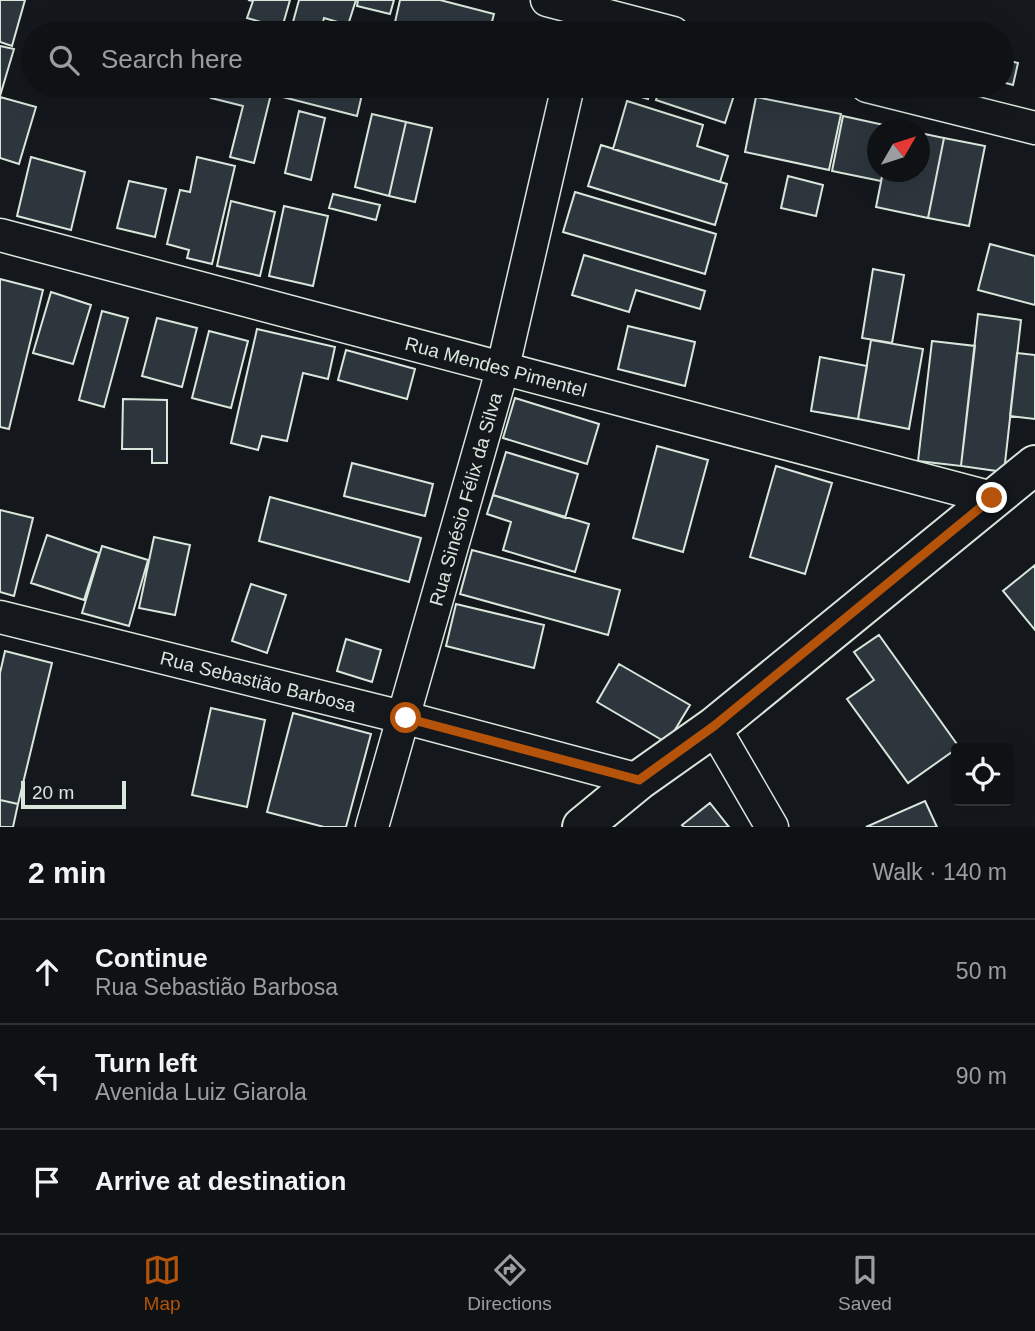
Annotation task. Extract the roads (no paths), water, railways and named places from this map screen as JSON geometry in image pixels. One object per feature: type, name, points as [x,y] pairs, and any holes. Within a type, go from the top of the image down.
[{"type":"street","points":[[547,0],[584,14],[617,21]]},
{"type":"street","name":"Rua Sinésio Félix da Silva","points":[[372,827],[406,718],[503,367],[565,98]]},
{"type":"street","points":[[915,98],[1035,128]]},
{"type":"street","name":"Rua Mendes Pimentel","points":[[0,236],[992,498]]},
{"type":"street","points":[[582,827],[639,780],[714,726],[1035,465]]},
{"type":"street","name":"Rua Sebastião Barbosa","points":[[0,617],[406,718],[639,780]]},
{"type":"street","points":[[714,726],[772,827]]}]
